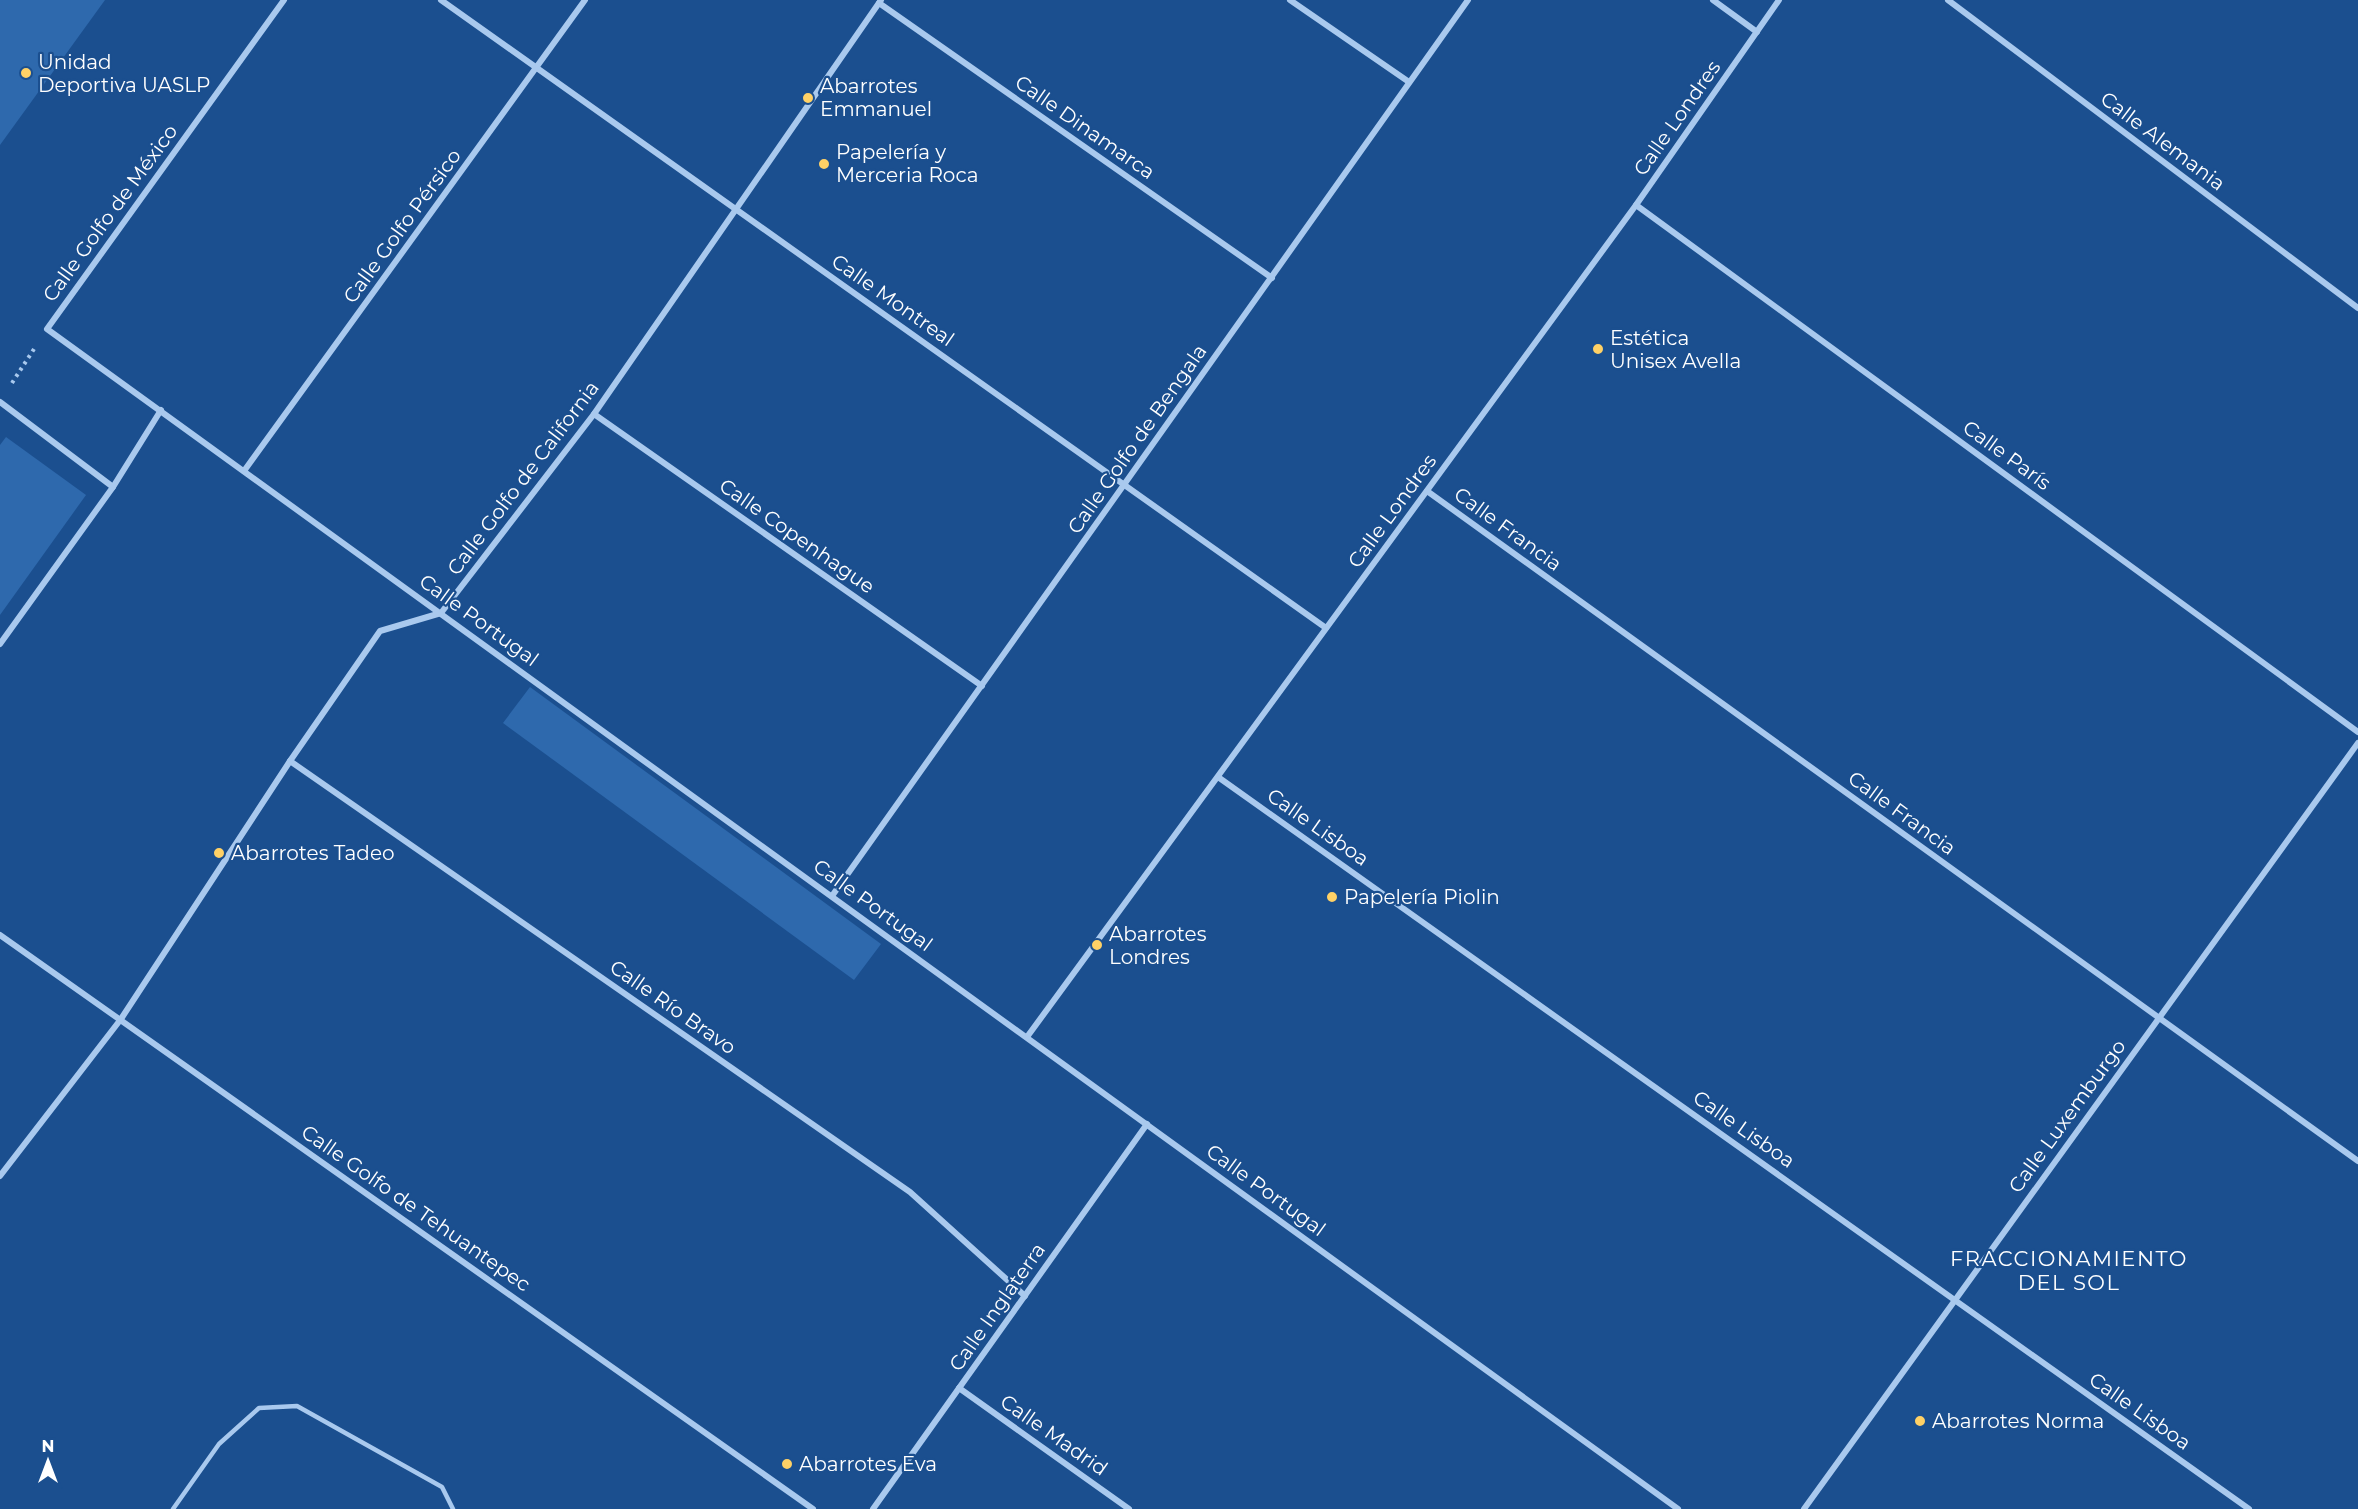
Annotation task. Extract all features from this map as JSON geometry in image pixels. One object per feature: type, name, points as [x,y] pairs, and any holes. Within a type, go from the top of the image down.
[{"type":"street","name":"Calle Golfo de México","points":[[47,329],[284,0]]},
{"type":"street","name":"Calle Montreal","points":[[441,0],[1326,628]]},
{"type":"street","name":"Calle Golfo Pérsico","points":[[244,471],[585,0]]},
{"type":"street","points":[[1290,0],[1409,82]]},
{"type":"street","name":"Calle Golfo de Bengala","points":[[832,896],[1468,0]]},
{"type":"street","points":[[1713,0],[1757,32]]},
{"type":"street","name":"Calle Londres","points":[[1027,1037],[1636,205],[1779,0]]},
{"type":"street","name":"Calle Alemania","points":[[1948,0],[2358,308]]},
{"type":"street","name":"Calle Golfo de California","points":[[441,613],[594,414],[880,1]]},
{"type":"street","name":"Calle Dinamarca","points":[[880,1],[1272,278]]},
{"type":"street","name":"Calle París","points":[[1636,205],[2358,732]]},
{"type":"street","name":"Calle Portugal","points":[[47,329],[1678,1509]]},
{"type":"street","points":[[0,402],[113,487]]},
{"type":"street","points":[[0,644],[113,487],[161,410]]},
{"type":"street","name":"Calle Copenhague","points":[[594,414],[982,686]]},
{"type":"street","name":"Calle Francia","points":[[1427,491],[2358,1161]]},
{"type":"street","points":[[0,1176],[121,1019],[290,760],[380,631],[441,613]]},
{"type":"street","name":"Calle Luxemburgo","points":[[1804,1509],[2358,743]]},
{"type":"street","name":"Calle Río Bravo","points":[[290,760],[910,1192],[1024,1296]]},
{"type":"street","name":"Calle Lisboa","points":[[1218,777],[2249,1509]]},
{"type":"street","name":"Calle Golfo de Tehuantepec","points":[[0,935],[813,1509]]},
{"type":"street","name":"Calle Inglaterra","points":[[873,1509],[1147,1124]]},
{"type":"street","name":"Calle Madrid","points":[[959,1388],[1129,1509]]},
{"type":"lane","points":[[173,1509],[219,1444],[259,1408],[297,1406],[442,1487],[453,1509]]},
{"type":"path","points":[[6,392],[47,329]]},
{"type":"shaded area","name":"Unidad Deportiva UASLP","points":[[0,0],[105,0],[0,145]]},
{"type":"shaded area","points":[[6,437],[86,495],[0,615],[0,445]]},
{"type":"shaded area","points":[[530,687],[881,944],[854,980],[503,723]]},
{"type":"place","name":"Unidad Deportiva UASLP","points":[[26,73]]},
{"type":"place","name":"Abarrotes Emmanuel","points":[[808,98]]},
{"type":"place","name":"Papelería y Merceria Roca","points":[[824,164]]},
{"type":"place","name":"Estética Unisex Avella","points":[[1598,349]]},
{"type":"place","name":"Abarrotes Tadeo","points":[[219,853]]},
{"type":"place","name":"Papelería Piolin","points":[[1332,897]]},
{"type":"place","name":"Abarrotes Londres","points":[[1097,945]]},
{"type":"place","name":"Abarrotes Norma","points":[[1920,1421]]},
{"type":"place","name":"Abarrotes Eva","points":[[787,1464]]},
{"type":"district","name":"FRACCIONAMIENTO DEL SOL","points":[[2069,1271]]}]
